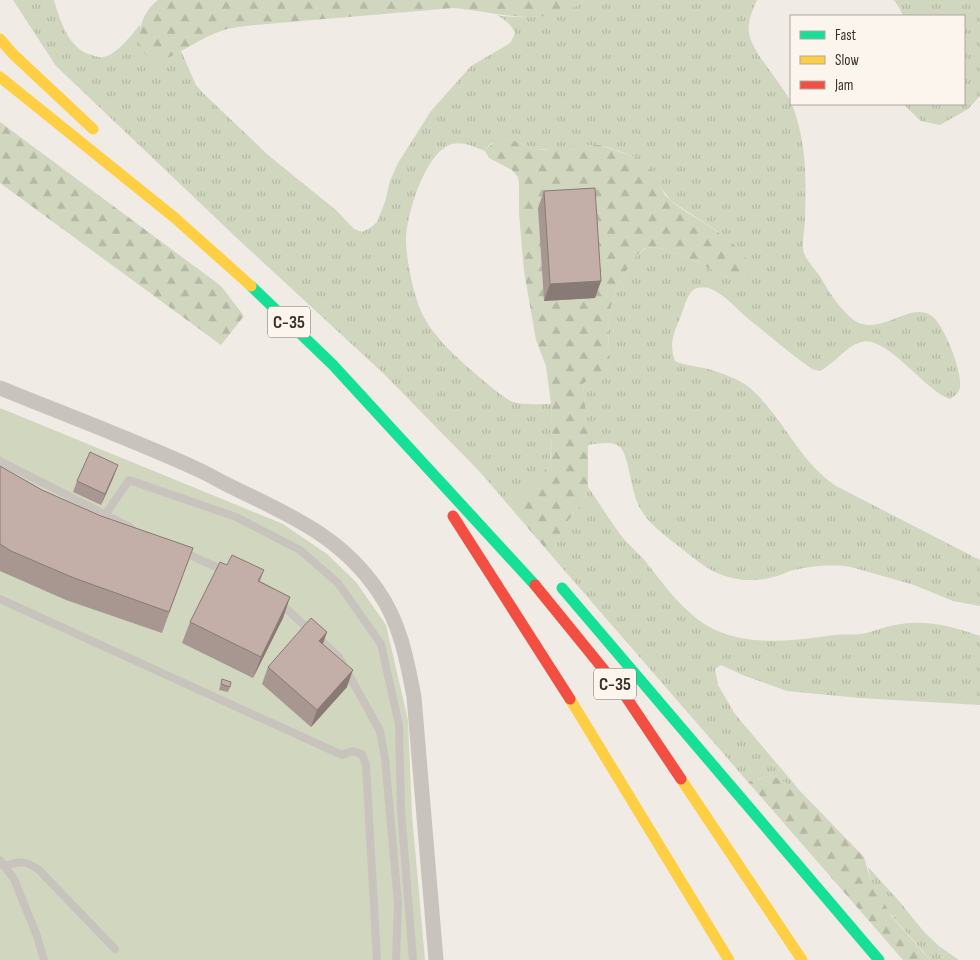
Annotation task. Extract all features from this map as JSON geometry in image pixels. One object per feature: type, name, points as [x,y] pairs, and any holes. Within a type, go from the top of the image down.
[{"type":"highway","points":[[0,39],[13,54],[101,137]]},
{"type":"highway","name":"C-35","points":[[0,77],[176,218],[254,288],[333,365],[396,432],[542,593],[626,697],[802,960]]},
{"type":"highway","points":[[140,175],[176,218]]},
{"type":"highway","points":[[396,432],[436,460]]},
{"type":"highway","points":[[396,432],[544,657],[729,960]]},
{"type":"highway","points":[[555,581],[879,960]]},
{"type":"street","points":[[0,388],[200,470],[300,520],[328,538],[355,564],[378,591],[396,625],[406,655],[414,697],[436,960]]},
{"type":"lane","points":[[0,461],[137,531]]},
{"type":"lane","points":[[106,515],[128,480],[236,517],[300,550],[338,583],[381,644],[399,725],[401,810],[413,960]]},
{"type":"lane","points":[[170,547],[230,574]]},
{"type":"lane","points":[[271,595],[339,656],[380,731],[398,903],[396,960]]},
{"type":"lane","points":[[0,599],[342,755],[352,751],[362,754],[366,765],[377,960]]},
{"type":"lane","points":[[2,863],[28,862],[39,870],[115,949]]},
{"type":"lane","points":[[2,863],[14,879],[37,936],[44,960]]},
{"type":"green space","points":[[13,0],[54,0],[65,31],[75,45],[88,54],[97,57],[108,56],[113,53],[140,25],[140,33],[155,63],[181,51],[196,85],[202,92],[268,155],[337,211],[354,229],[362,232],[377,222],[385,202],[390,181],[398,163],[431,111],[471,66],[511,42],[515,33],[508,22],[497,15],[541,16],[573,7],[583,2],[582,0],[757,0],[749,24],[751,41],[789,98],[801,135],[805,176],[803,250],[805,256],[841,307],[850,317],[860,323],[871,325],[882,323],[913,312],[923,312],[932,316],[943,331],[952,352],[959,374],[960,388],[957,394],[950,399],[940,394],[894,355],[871,342],[855,344],[820,371],[812,369],[726,299],[706,287],[694,290],[687,299],[672,342],[675,361],[719,372],[746,385],[772,412],[801,452],[823,476],[836,486],[980,560],[980,606],[953,601],[914,585],[844,566],[805,568],[758,580],[742,580],[720,574],[707,568],[691,556],[658,530],[644,515],[635,496],[621,448],[610,443],[588,445],[583,384],[610,365],[608,332],[611,305],[616,289],[633,259],[646,248],[654,247],[679,254],[732,279],[744,256],[719,232],[671,201],[638,158],[607,147],[590,145],[554,150],[535,149],[507,138],[490,144],[485,151],[469,145],[456,143],[442,149],[426,171],[419,185],[410,215],[406,239],[412,284],[424,318],[449,350],[502,396],[517,403],[551,404],[552,447],[547,468],[537,486],[510,507],[480,472],[383,373],[240,241],[56,66]]},
{"type":"green space","points":[[158,0],[582,0],[583,2],[550,15],[534,17],[519,17],[453,8],[237,27],[217,32],[155,63],[147,57],[143,50],[140,32],[146,14]]},
{"type":"green space","points":[[894,0],[980,0],[980,96],[968,109],[940,125],[921,121],[904,105],[965,105],[965,15],[903,15]]},
{"type":"green space","points":[[0,122],[221,286],[244,316],[221,345],[0,183]]},
{"type":"green space","points":[[507,138],[535,149],[544,150],[581,145],[599,145],[646,162],[665,195],[682,209],[727,239],[746,258],[753,271],[747,279],[736,280],[679,254],[654,247],[645,248],[633,259],[616,289],[611,305],[608,332],[610,366],[589,378],[583,384],[588,437],[588,487],[583,502],[566,523],[551,555],[510,507],[516,500],[538,485],[551,457],[552,439],[551,404],[546,366],[536,340],[524,271],[518,177],[512,170],[489,158],[485,151],[494,142]]},
{"type":"green space","points":[[0,408],[283,524],[327,554],[356,582],[386,625],[408,720],[412,815],[425,960],[0,960]]},
{"type":"green space","points":[[588,487],[623,538],[643,558],[677,600],[704,624],[739,638],[777,641],[862,634],[906,623],[938,624],[959,629],[980,636],[980,705],[860,698],[787,691],[721,665],[715,669],[718,685],[735,714],[801,792],[772,775],[748,782],[551,555],[566,523],[583,502]]},
{"type":"green space","points":[[772,775],[801,792],[864,857],[870,878],[892,917],[930,960],[903,960],[748,782]]},
{"type":"green space","points":[[868,867],[925,933],[940,947],[959,960],[930,960],[884,905],[871,881]]},
{"type":"building","points":[[595,188],[601,281],[550,284],[544,191]]},
{"type":"building","points":[[90,452],[118,465],[105,494],[77,481]]},
{"type":"building","points":[[0,466],[42,490],[101,516],[193,548],[169,612],[74,578],[11,551],[0,544]]},
{"type":"building","points":[[232,555],[264,570],[258,581],[290,597],[261,657],[190,622],[220,562],[227,565]]},
{"type":"building","points":[[311,618],[327,632],[319,641],[353,670],[317,710],[268,667]]},
{"type":"building","points":[[222,679],[231,682],[230,687],[221,684]]},
{"type":"traffic: fast","points":[[251,286],[333,365],[535,585]]},
{"type":"traffic: fast","points":[[562,588],[879,960]]},
{"type":"traffic: slow","points":[[0,39],[13,54],[93,129]]},
{"type":"traffic: slow","points":[[0,77],[175,218],[251,286]]},
{"type":"traffic: slow","points":[[570,699],[729,960]]},
{"type":"traffic: slow","points":[[681,779],[802,960]]},
{"type":"traffic: jam","points":[[453,516],[570,699]]},
{"type":"traffic: jam","points":[[535,585],[626,697],[681,779]]}]
